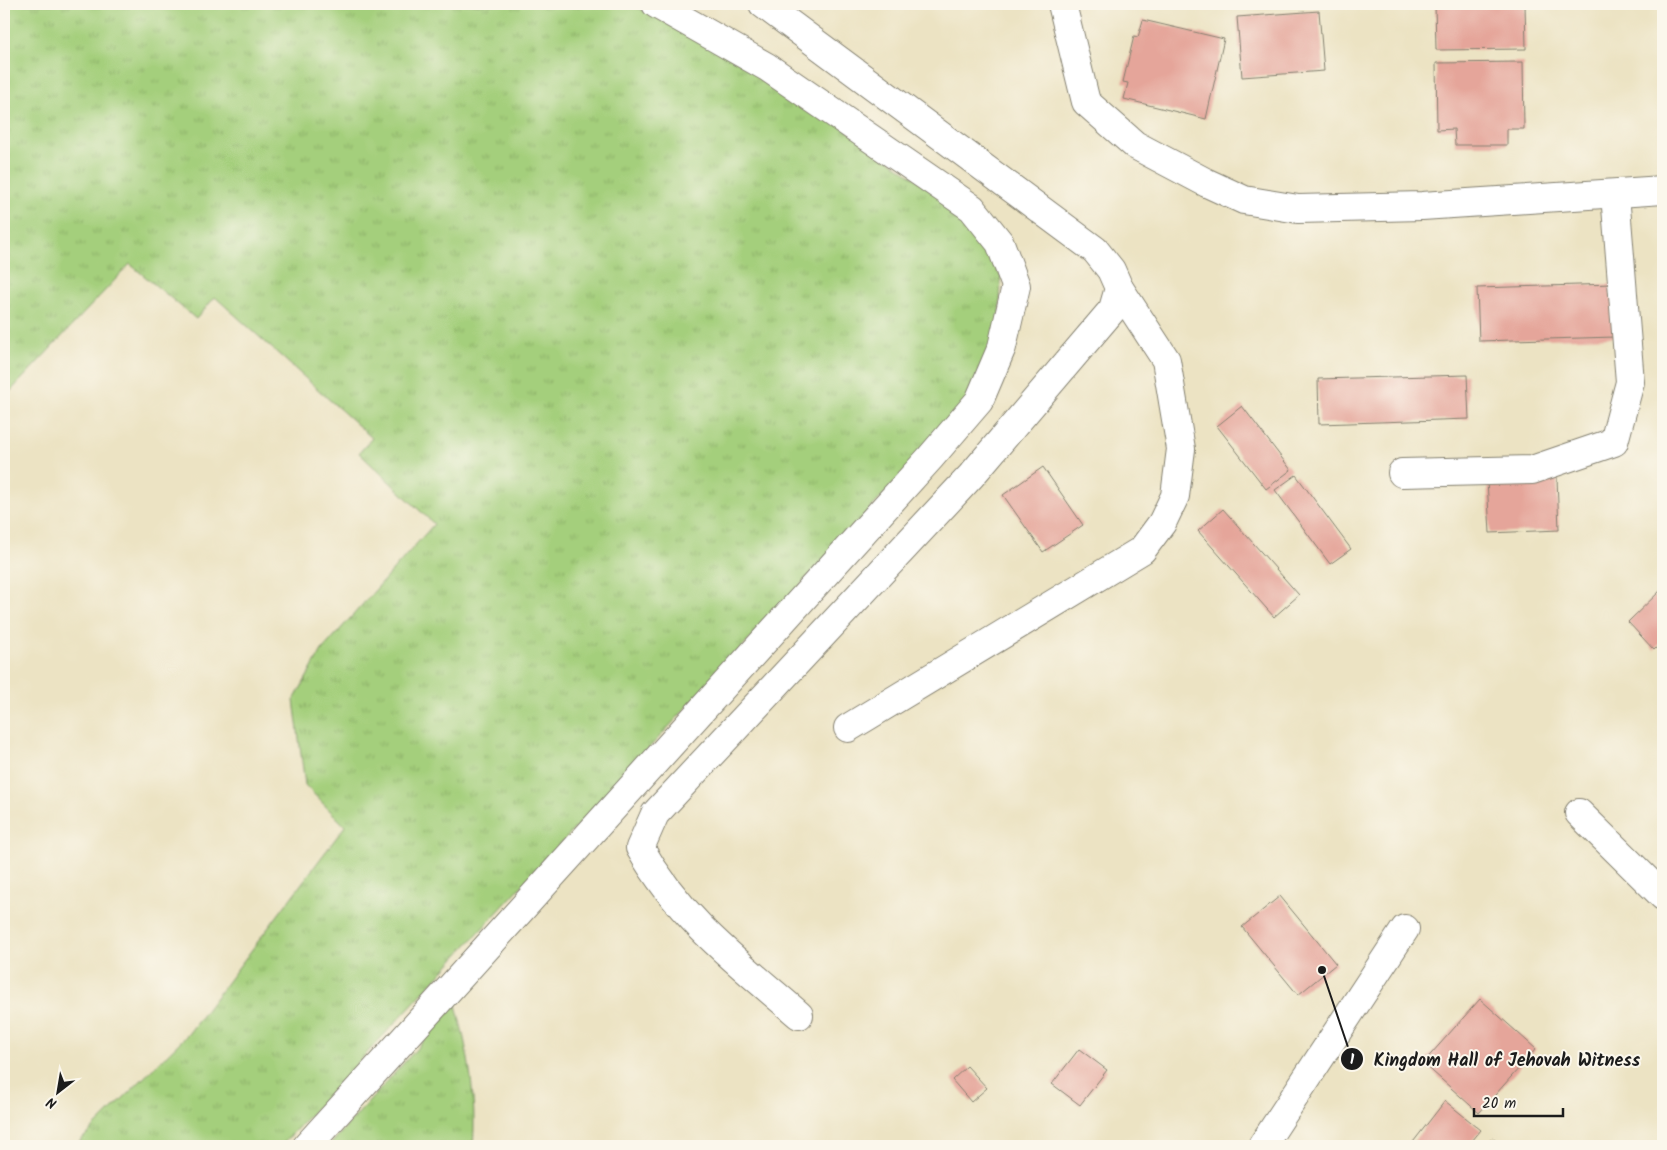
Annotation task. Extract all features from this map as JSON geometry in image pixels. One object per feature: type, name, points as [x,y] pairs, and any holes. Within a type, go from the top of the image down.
[{"type":"street","points":[[307,1146],[930,458],[979,401],[1002,348],[1016,286],[1000,243],[972,208],[767,67],[656,4]]},
{"type":"street","points":[[763,4],[1095,250],[1111,270],[1118,288],[1166,360],[1181,448],[1175,496],[1162,523],[1142,550],[848,728]]},
{"type":"street","points":[[1062,4],[1086,102],[1135,145],[1207,184],[1244,200],[1298,209],[1422,206],[1663,190]]},
{"type":"street","points":[[1402,473],[1532,470],[1614,442],[1630,382],[1615,194]]},
{"type":"street","points":[[799,1016],[692,921],[656,876],[640,848],[655,814],[971,476],[1113,309],[1118,288]]},
{"type":"street","points":[[1579,813],[1663,896]]},
{"type":"street","points":[[1262,1146],[1405,929]]},
{"type":"green space","points":[[4,4],[631,4],[785,87],[959,209],[1001,277],[999,336],[976,389],[935,439],[281,1146],[75,1146],[189,1033],[345,826],[305,785],[294,700],[322,650],[434,524],[359,453],[372,438],[215,297],[196,319],[130,264],[4,398]]},
{"type":"green space","points":[[456,1005],[471,1075],[474,1111],[473,1146],[329,1146]]},
{"type":"building","points":[[1172,4],[1200,4],[1199,9]]},
{"type":"building","points":[[1435,4],[1525,4],[1526,49],[1436,50]]},
{"type":"building","points":[[1319,11],[1324,71],[1242,77],[1237,17]]},
{"type":"building","points":[[1143,20],[1224,39],[1206,119],[1124,99],[1128,83],[1123,82],[1134,36],[1138,37]]},
{"type":"building","points":[[1523,62],[1524,129],[1507,129],[1507,145],[1455,145],[1454,129],[1437,130],[1436,63]]},
{"type":"building","points":[[1613,284],[1615,337],[1479,341],[1477,288]]},
{"type":"building","points":[[1467,375],[1469,419],[1319,424],[1318,379]]},
{"type":"building","points":[[1242,406],[1291,470],[1266,489],[1217,426]]},
{"type":"building","points":[[1043,467],[1083,525],[1043,552],[1003,495]]},
{"type":"building","points":[[1296,475],[1351,549],[1330,564],[1275,490]]},
{"type":"building","points":[[1557,477],[1559,530],[1490,533],[1487,480]]},
{"type":"building","points":[[1223,509],[1299,595],[1274,617],[1198,531]]},
{"type":"building","points":[[1663,588],[1663,641],[1654,650],[1628,622]]},
{"type":"building","points":[[1280,896],[1336,964],[1298,995],[1242,927]]},
{"type":"building","points":[[1480,999],[1536,1049],[1479,1113],[1423,1063]]},
{"type":"building","points":[[1079,1049],[1107,1070],[1080,1105],[1052,1084]]},
{"type":"building","points":[[967,1066],[987,1088],[971,1102],[952,1080]]},
{"type":"building","points":[[1445,1101],[1481,1130],[1468,1146],[1410,1146]]},
{"type":"building","points":[[1492,1138],[1504,1146],[1485,1146]]},
{"type":"place","name":"Kingdom Hall of Jehovah Witness","points":[[1322,970]]}]
